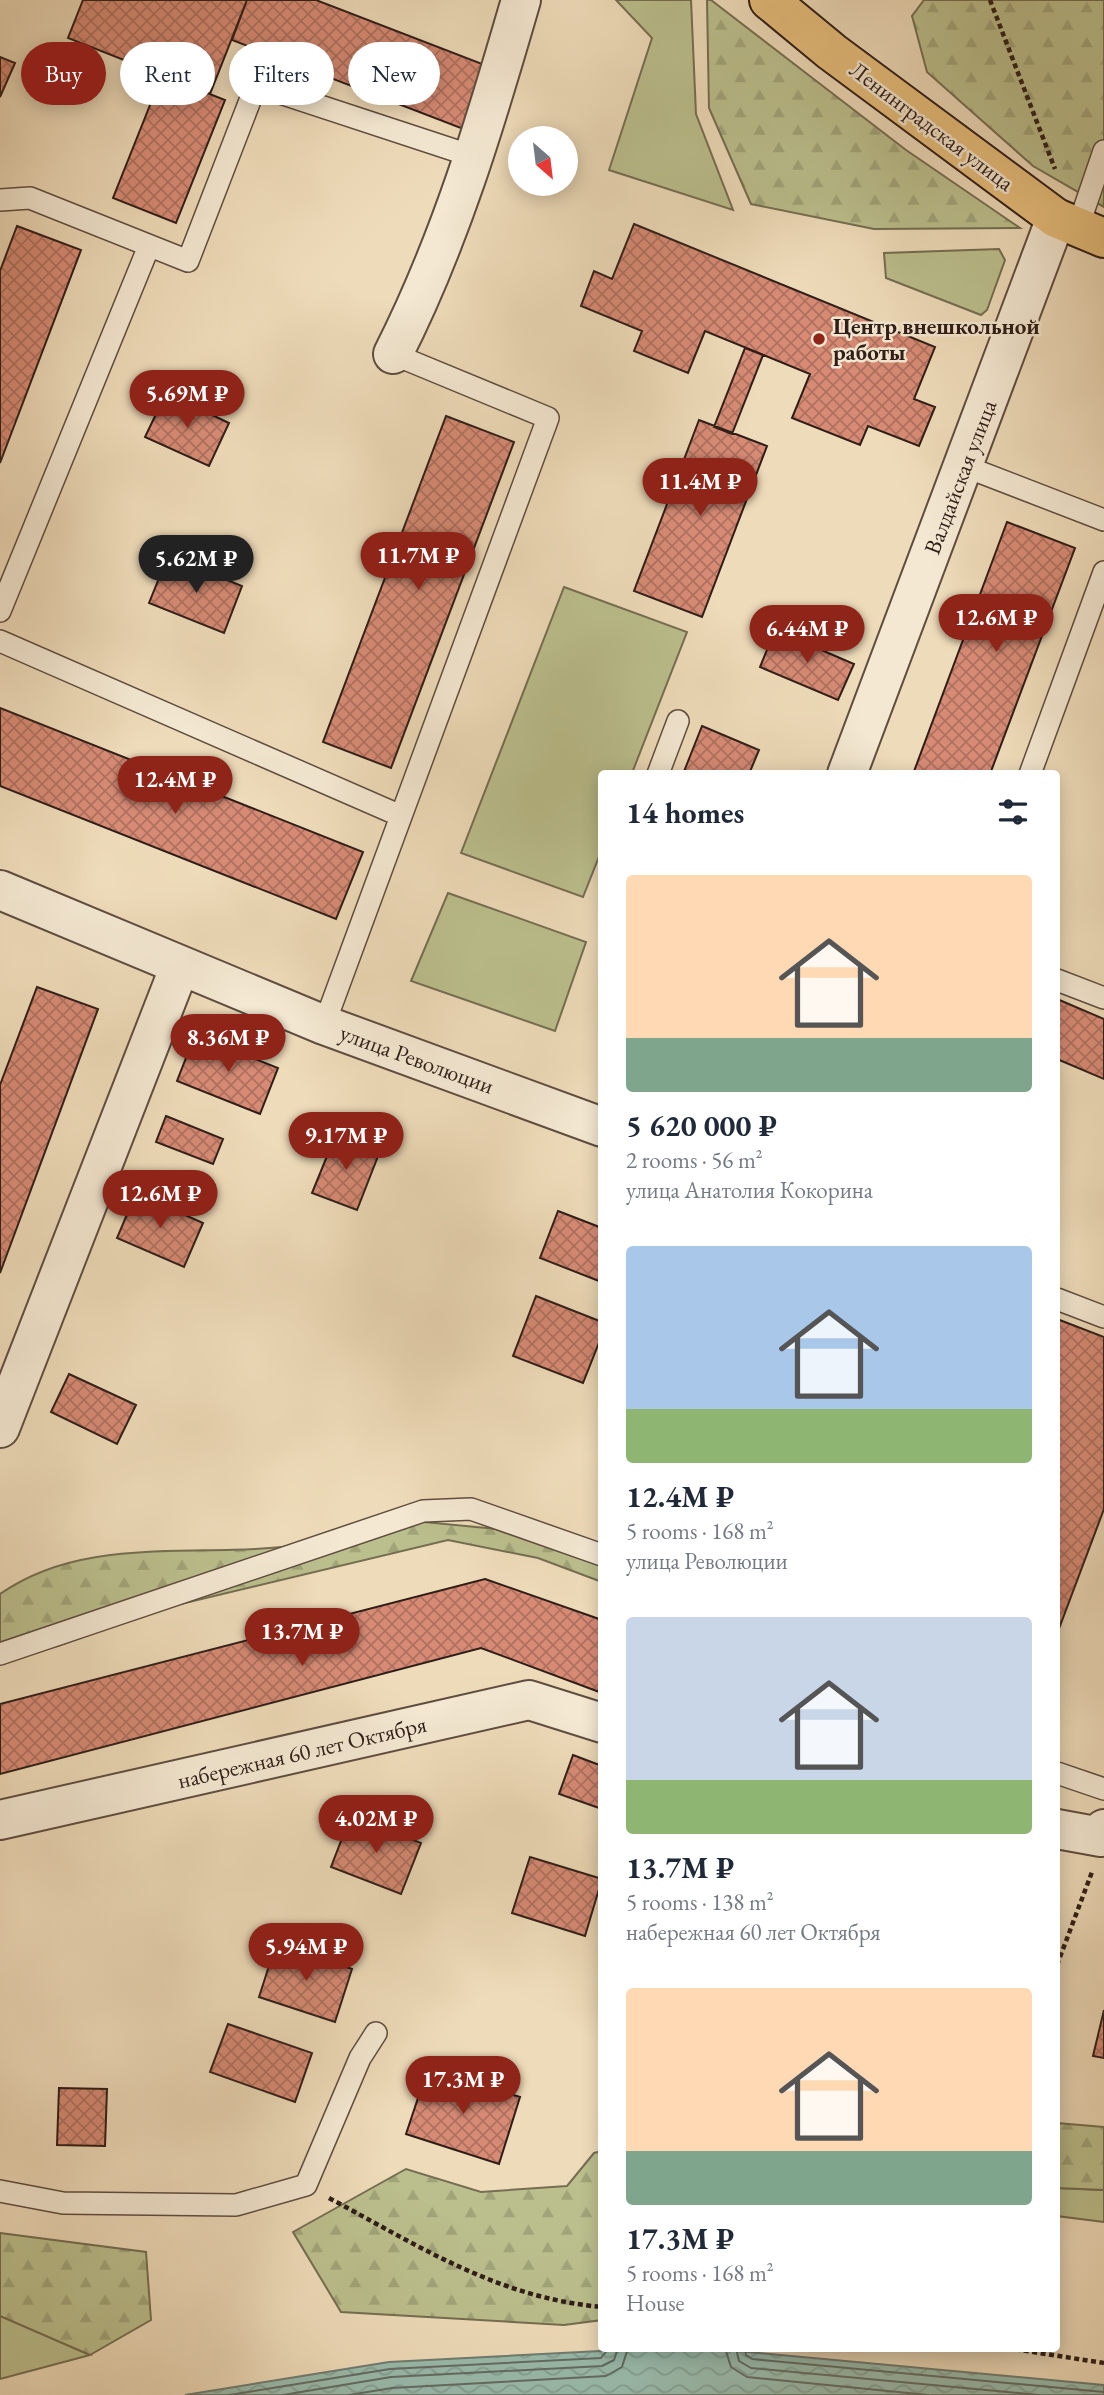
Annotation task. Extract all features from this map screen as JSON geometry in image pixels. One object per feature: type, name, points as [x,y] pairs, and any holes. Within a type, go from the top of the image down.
[{"type":"main road","name":"Ленинградская улица","points":[[769,0],[832,52],[1079,228]]},
{"type":"street","points":[[393,355],[411,319],[475,157],[521,0]]},
{"type":"street","name":"Валдайская улица","points":[[849,770],[964,466],[1079,228]]},
{"type":"street","name":"улица Революции","points":[[0,890],[324,1025],[598,1126]]},
{"type":"street","points":[[0,1428],[180,966]]},
{"type":"street","name":"набережная 60 лет Октября","points":[[0,1820],[529,1700],[598,1722]]},
{"type":"street","points":[[1060,1830],[1100,1844]]},
{"type":"lane","points":[[0,200],[30,198],[188,261],[257,85],[475,157]]},
{"type":"lane","points":[[1079,228],[1104,151]]},
{"type":"lane","points":[[0,611],[149,246]]},
{"type":"lane","points":[[324,1025],[548,418],[393,355]]},
{"type":"lane","points":[[964,466],[1104,520]]},
{"type":"lane","points":[[1031,770],[1104,572]]},
{"type":"lane","points":[[0,641],[401,816]]},
{"type":"lane","points":[[660,770],[678,721]]},
{"type":"lane","points":[[1060,981],[1104,998]]},
{"type":"lane","points":[[1060,1301],[1104,1317]]},
{"type":"lane","points":[[0,1654],[424,1511],[471,1509],[598,1554]]},
{"type":"lane","points":[[1060,1774],[1104,1789]]},
{"type":"lane","points":[[0,2191],[63,2203],[236,2205],[306,2185],[360,2058],[376,2033]]},
{"type":"path","points":[[990,0],[1058,174]]},
{"type":"path","points":[[1060,1957],[1100,1844]]},
{"type":"path","points":[[306,2185],[472,2275],[559,2303],[598,2306]]},
{"type":"path","points":[[1035,2352],[1104,2362]]},
{"type":"green space","points":[[616,0],[691,0],[696,114],[733,210],[609,170],[652,38]]},
{"type":"green space","points":[[707,0],[711,0],[906,150],[1020,228],[874,229],[751,204],[709,108]]},
{"type":"green space","points":[[924,0],[1104,0],[1104,207],[1033,166],[927,72],[912,16]]},
{"type":"green space","points":[[999,249],[1005,260],[987,310],[981,315],[886,278],[884,253]]},
{"type":"green space","points":[[564,587],[687,632],[633,770],[598,770],[598,859],[583,897],[461,853]]},
{"type":"green space","points":[[448,893],[586,942],[555,1031],[411,981]]},
{"type":"green space","points":[[393,1519],[538,1533],[598,1556],[598,1580],[538,1558],[448,1540],[160,1609],[58,1646],[0,1659],[0,1594],[34,1575],[71,1562],[109,1555],[267,1548],[306,1544]]},
{"type":"green space","points":[[1060,2123],[1104,2127],[1104,2190],[1060,2188]]},
{"type":"green space","points":[[598,2152],[598,2321],[564,2325],[341,2312],[293,2232],[406,2169],[481,2192],[567,2186],[594,2153]]},
{"type":"green space","points":[[1060,2188],[1104,2190],[1104,2222],[1060,2216]]},
{"type":"green space","points":[[0,2233],[146,2252],[151,2320],[90,2355],[0,2316]]},
{"type":"green space","points":[[0,2316],[90,2355],[0,2379]]},
{"type":"water","points":[[598,2351],[748,2352],[1104,2385],[1104,2395],[185,2395],[389,2362]]},
{"type":"building","points":[[83,0],[247,0],[215,81],[215,42],[120,42],[120,59],[106,53],[106,42],[78,42],[68,38]]},
{"type":"building","points":[[247,0],[316,0],[425,42],[348,42],[348,85],[334,79],[334,42],[232,40]]},
{"type":"building","points":[[440,48],[490,67],[466,130],[401,105],[440,105]]},
{"type":"building","points":[[0,57],[15,63],[0,97]]},
{"type":"building","points":[[215,96],[225,100],[176,223],[113,198],[150,105],[215,105]]},
{"type":"building","name":"Центр внешкольной работы","points":[[634,224],[935,347],[914,399],[935,407],[919,446],[868,426],[860,445],[792,418],[810,374],[705,331],[688,373],[634,351],[642,331],[581,306],[594,271],[612,279]]},
{"type":"building","points":[[17,226],[81,250],[0,463],[0,271]]},
{"type":"building","points":[[745,348],[763,355],[732,434],[714,427]]},
{"type":"building","points":[[166,393],[229,423],[209,466],[145,437]]},
{"type":"building","points":[[446,416],[514,442],[391,768],[323,742]]},
{"type":"building","points":[[699,420],[767,446],[702,617],[634,591]]},
{"type":"building","points":[[1007,522],[1075,548],[992,770],[914,770]]},
{"type":"building","points":[[168,556],[242,586],[224,633],[149,603]]},
{"type":"building","points":[[775,630],[854,664],[838,700],[760,667]]},
{"type":"building","points":[[0,708],[363,852],[336,919],[0,786]]},
{"type":"building","points":[[702,726],[759,750],[751,770],[685,770]]},
{"type":"building","points":[[37,987],[98,1009],[0,1273],[0,1085]]},
{"type":"building","points":[[1060,1000],[1104,1019],[1104,1079],[1060,1060]]},
{"type":"building","points":[[195,1035],[278,1068],[260,1114],[177,1081]]},
{"type":"building","points":[[166,1116],[223,1139],[213,1164],[156,1142]]},
{"type":"building","points":[[336,1134],[380,1151],[357,1210],[312,1193]]},
{"type":"building","points":[[136,1193],[203,1223],[184,1267],[117,1238]]},
{"type":"building","points":[[558,1211],[598,1226],[598,1281],[540,1258]]},
{"type":"building","points":[[536,1296],[598,1320],[598,1345],[583,1383],[513,1356]]},
{"type":"building","points":[[1060,1320],[1104,1337],[1104,1509],[1060,1626]]},
{"type":"building","points":[[69,1374],[136,1405],[117,1444],[51,1412]]},
{"type":"building","points":[[485,1579],[598,1619],[598,1692],[481,1648],[0,1774],[0,1704]]},
{"type":"building","points":[[573,1755],[598,1764],[598,1808],[559,1794]]},
{"type":"building","points":[[351,1815],[421,1843],[401,1894],[331,1867]]},
{"type":"building","points":[[530,1857],[598,1878],[598,1892],[585,1936],[512,1913]]},
{"type":"building","points":[[276,1944],[352,1969],[335,2022],[259,1997]]},
{"type":"building","points":[[1104,2010],[1104,2058],[1093,2056]]},
{"type":"building","points":[[228,2024],[312,2053],[295,2102],[210,2072]]},
{"type":"building","points":[[428,2068],[520,2097],[499,2164],[406,2134]]},
{"type":"building","points":[[59,2088],[107,2089],[105,2146],[57,2145]]},
{"type":"place","name":"Центр внешкольной работы","points":[[819,339]]}]
